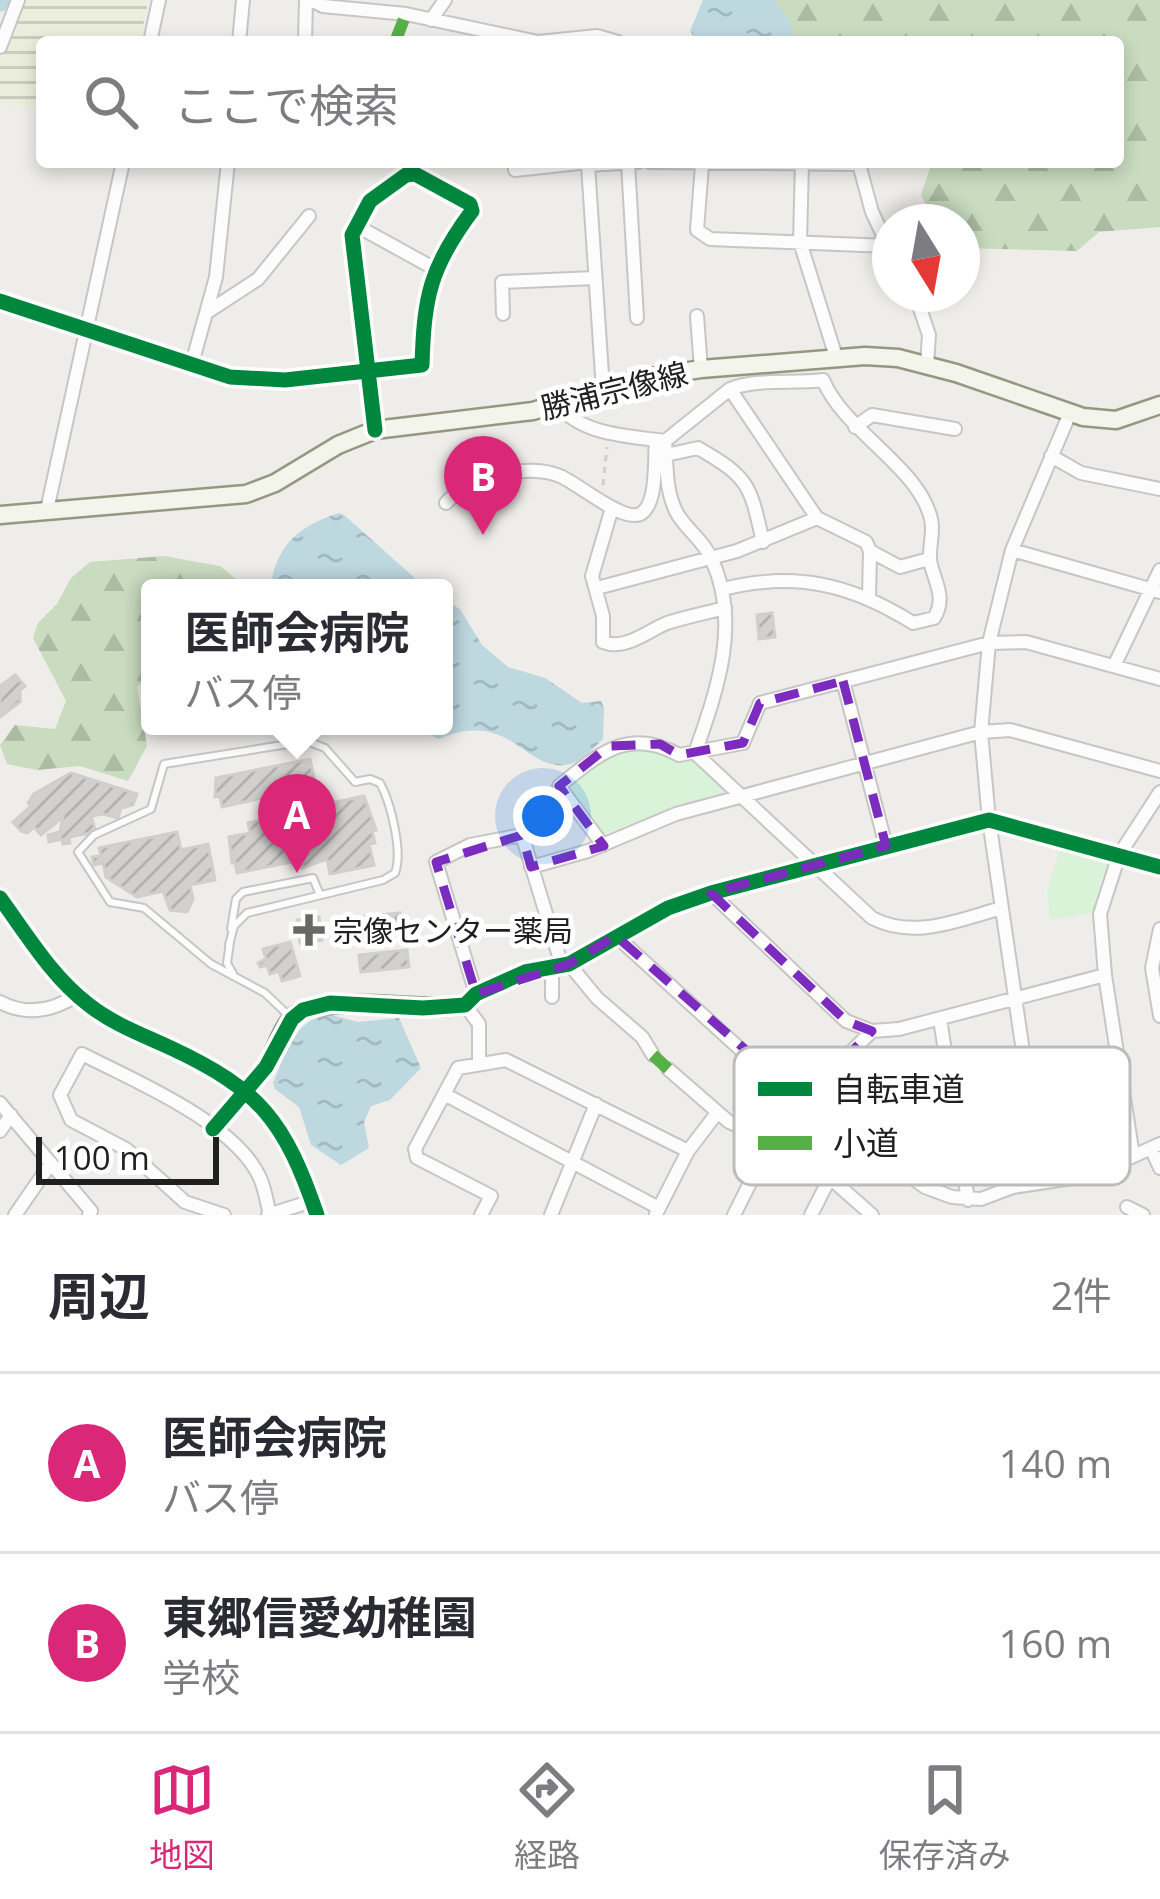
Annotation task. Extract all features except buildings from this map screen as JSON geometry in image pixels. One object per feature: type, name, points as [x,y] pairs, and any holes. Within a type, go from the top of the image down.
[{"type":"main road","name":"勝浦宗像線","points":[[0,515],[246,494],[375,430],[507,415],[558,405],[638,379],[701,369],[836,357],[898,358],[1070,413],[1117,420],[1160,405]]},
{"type":"main road","points":[[561,966],[668,908],[711,893],[989,820]]},
{"type":"main road","points":[[0,898],[77,995],[111,1020],[206,1064],[246,1090],[288,1141],[314,1208]]},
{"type":"main road","points":[[246,1090],[266,1067],[292,1018],[313,1005],[403,1008],[471,999]]},
{"type":"street","points":[[0,47],[18,0]]},
{"type":"street","points":[[151,36],[159,0]]},
{"type":"street","points":[[240,36],[243,0]]},
{"type":"street","points":[[306,36],[309,0],[509,36]]},
{"type":"street","points":[[431,20],[445,0]]},
{"type":"street","points":[[46,510],[123,168]]},
{"type":"street","points":[[191,367],[209,311],[227,168]]},
{"type":"street","points":[[588,168],[603,390]]},
{"type":"street","points":[[628,168],[637,318]]},
{"type":"street","points":[[702,168],[698,230],[710,239],[872,247]]},
{"type":"street","points":[[802,168],[800,242],[836,357]]},
{"type":"street","points":[[860,168],[872,212]]},
{"type":"street","points":[[0,301],[230,377],[285,380],[368,369],[422,365],[424,302],[452,238],[472,211],[470,204],[415,174],[370,200],[352,235],[368,369],[375,430]]},
{"type":"street","points":[[209,311],[258,279],[309,216]]},
{"type":"street","points":[[357,226],[437,270]]},
{"type":"street","points":[[502,314],[502,282],[595,278]]},
{"type":"street","points":[[924,312],[927,365]]},
{"type":"street","points":[[697,316],[701,369]]},
{"type":"street","points":[[446,502],[478,477],[541,472],[557,474],[627,517],[645,512],[663,445],[730,389],[749,382],[824,380],[832,402],[890,458],[923,501],[931,518],[929,559],[940,591],[939,612],[913,623],[869,597],[798,580],[723,589]]},
{"type":"street","points":[[730,389],[817,518],[866,542],[869,597]]},
{"type":"street","points":[[558,405],[571,421],[663,445],[698,448],[733,468],[751,489],[763,542]]},
{"type":"street","points":[[1023,1047],[989,820],[981,732],[989,643],[1012,550],[1070,413]]},
{"type":"street","points":[[855,427],[872,415],[955,429]]},
{"type":"street","points":[[663,445],[670,500],[711,557],[723,589],[723,661],[695,753]]},
{"type":"street","points":[[1051,456],[1081,472],[1160,489]]},
{"type":"street","points":[[607,504],[592,576],[603,641],[612,645],[724,608]]},
{"type":"street","points":[[597,588],[763,542],[817,518]]},
{"type":"street","points":[[1012,550],[1155,590]]},
{"type":"street","points":[[870,551],[900,567],[929,559]]},
{"type":"street","points":[[1114,666],[1155,590],[1160,570]]},
{"type":"street","points":[[603,845],[559,786],[609,746],[660,744],[679,755],[743,743],[760,703],[989,643],[1026,642],[1160,679]]},
{"type":"street","points":[[843,681],[886,846]]},
{"type":"street","points":[[532,867],[603,845],[676,814],[981,732],[1010,730],[1160,771]]},
{"type":"street","points":[[695,753],[872,918],[908,931],[1002,908]]},
{"type":"street","points":[[1116,1047],[1100,914],[1119,855],[1160,792]]},
{"type":"street","points":[[989,820],[1160,867]]},
{"type":"street","points":[[479,1064],[479,1024],[436,862],[470,845],[522,835],[561,966],[552,997]]},
{"type":"street","points":[[711,893],[846,1021],[872,1031],[899,1029],[1105,975]]},
{"type":"street","points":[[1160,929],[1152,968],[1160,1016]]},
{"type":"street","points":[[616,936],[738,1047]]},
{"type":"street","points":[[471,999],[525,972],[561,966],[581,973],[597,998],[642,1037],[653,1055]]},
{"type":"street","points":[[0,1002],[40,1011],[77,995]]},
{"type":"street","points":[[940,1019],[944,1047]]},
{"type":"street","points":[[856,1047],[872,1031]]},
{"type":"street","points":[[224,1215],[185,1202],[126,1149],[71,1120],[60,1095],[82,1054],[188,1108],[213,1129],[252,1166],[269,1215],[314,1208]]},
{"type":"street","points":[[481,1215],[491,1196],[417,1157],[415,1149],[458,1068],[506,1060],[688,1151]]},
{"type":"street","points":[[668,1069],[734,1124]]},
{"type":"street","points":[[213,1129],[246,1090]]},
{"type":"street","points":[[444,1094],[657,1212],[688,1151],[717,1113]]},
{"type":"street","points":[[0,1103],[92,1210],[89,1215]]},
{"type":"street","points":[[550,1215],[596,1104]]},
{"type":"street","points":[[0,1131],[11,1115]]},
{"type":"street","points":[[1130,1137],[1133,1156]]},
{"type":"street","points":[[1130,1157],[1156,1146],[1160,1168]]},
{"type":"street","points":[[15,1215],[51,1162]]},
{"type":"street","points":[[734,1215],[749,1185]]},
{"type":"street","points":[[811,1215],[826,1185]]},
{"type":"street","points":[[838,1185],[872,1215]]},
{"type":"street","points":[[923,1185],[968,1200],[1026,1185]]},
{"type":"street","points":[[966,1185],[968,1200]]},
{"type":"street","points":[[1127,1207],[1143,1215]]},
{"type":"lane","points":[[229,945],[234,926],[248,913],[383,880],[395,873],[399,862],[380,783],[355,782],[325,748],[307,742],[164,764],[151,809],[85,843],[78,852],[110,902],[144,908],[211,964],[265,993],[292,1018]]},
{"type":"lane","points":[[241,980],[229,971],[236,899],[243,892],[313,878],[320,895]]},
{"type":"path","points":[[607,504],[609,431]]},
{"type":"highlighted area","points":[[843,681],[886,846],[711,893],[846,1021],[872,1031],[827,1076],[763,1065],[616,936],[569,964],[476,994],[436,862],[522,835],[531,867],[604,846],[559,786],[609,746],[660,744],[679,755],[743,743],[760,703]]},
{"type":"green space","points":[[21,0],[148,0],[141,36],[36,36],[36,107],[0,104],[0,61]]},
{"type":"green space","points":[[709,0],[1160,0],[1160,227],[1099,232],[1077,251],[980,248],[980,204],[926,204],[921,195],[930,168],[1124,168],[1124,36],[765,36]]},
{"type":"green space","points":[[164,556],[220,566],[236,579],[141,579],[141,683],[137,687],[141,735],[145,735],[147,746],[128,781],[80,766],[37,770],[7,764],[0,745],[15,725],[55,729],[66,701],[33,638],[38,623],[57,604],[71,578],[90,562]]},
{"type":"green space","points":[[658,749],[695,759],[725,789],[723,794],[600,835],[567,788],[611,751]]},
{"type":"green space","points":[[1061,847],[1110,860],[1093,913],[1050,920],[1047,891]]},
{"type":"water","points":[[703,0],[774,0],[792,25],[792,36],[693,36],[690,31]]},
{"type":"water","points":[[344,515],[416,579],[272,579],[285,548],[313,524]]},
{"type":"water","points":[[453,605],[482,645],[508,667],[545,678],[582,703],[601,701],[604,708],[603,739],[570,764],[550,764],[499,735],[453,735]]},
{"type":"water","points":[[328,1014],[358,1022],[399,1018],[421,1068],[390,1100],[371,1106],[364,1122],[369,1148],[341,1165],[311,1145],[299,1107],[273,1083],[298,1032]]},
{"type":"marked path","points":[[397,36],[406,14]]},
{"type":"marked path","points":[[653,1055],[668,1069]]},
{"type":"cycle path","points":[[0,301],[230,377],[285,380],[422,365],[432,284],[447,249],[472,211],[470,204],[415,174],[406,175],[370,201],[352,235],[375,430]]},
{"type":"cycle path","points":[[213,1129],[266,1067],[292,1019],[303,1010],[330,1003],[423,1008],[465,1005],[476,994],[525,972],[569,964],[668,908],[711,893],[989,820],[1160,867]]},
{"type":"cycle path","points":[[0,898],[52,969],[89,1005],[118,1024],[202,1063],[266,1112],[293,1156],[317,1215]]},
{"type":"place","name":"東郷信愛幼稚園","points":[[483,535]]},
{"type":"place","name":"医師会病院","points":[[297,873]]},
{"type":"place","name":"宗像センター薬局","points":[[309,930]]}]
